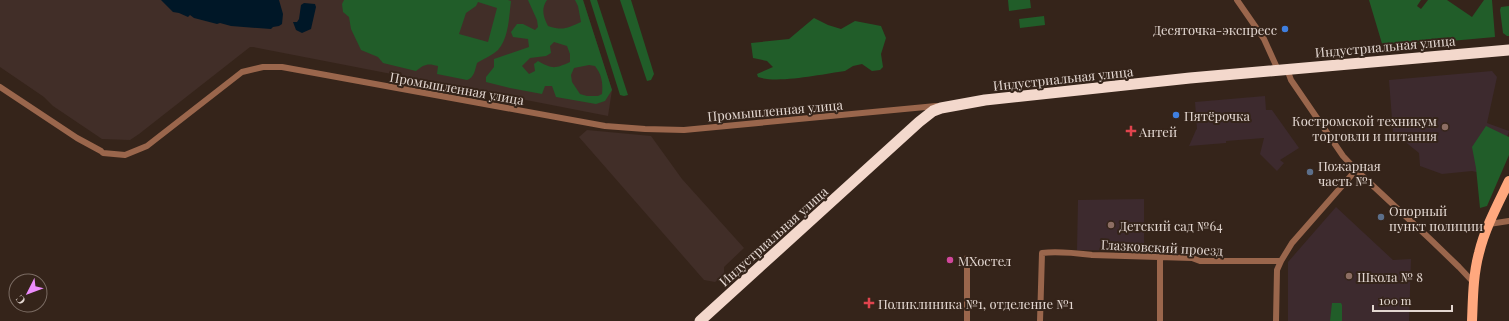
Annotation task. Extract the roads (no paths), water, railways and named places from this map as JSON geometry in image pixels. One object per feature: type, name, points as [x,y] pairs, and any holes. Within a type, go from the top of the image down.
[{"type":"highway","name":"Индустриальная улица","points":[[704,319],[919,122],[933,111],[955,105],[985,100],[1283,70],[1509,50]]},
{"type":"main road","points":[[1472,321],[1474,284],[1479,252],[1509,181]]},
{"type":"street","points":[[1236,0],[1343,156],[1356,170],[1441,249],[1474,284]]},
{"type":"street","name":"Промышленная улица","points":[[1,90],[77,138],[101,151],[125,155],[147,146],[242,72],[263,67],[282,67],[605,126],[645,129],[684,130],[955,105]]},
{"type":"street","points":[[1276,321],[1277,270],[1281,261],[1292,244],[1356,170]]},
{"type":"street","points":[[1490,224],[1509,222]]},
{"type":"street","name":"Глазковский проезд","points":[[1040,321],[1042,253],[1053,252],[1077,253],[1092,256],[1192,258],[1200,261],[1281,261]]},
{"type":"street","points":[[1160,257],[1160,321]]},
{"type":"street","points":[[966,258],[967,321]]},
{"type":"water","points":[[161,0],[279,0],[283,14],[282,24],[271,29],[231,26],[220,23],[217,24],[194,18],[190,15],[188,17],[173,12]]},
{"type":"water","points":[[304,3],[315,4],[316,7],[311,29],[302,33],[296,30],[293,22],[297,22],[299,19],[301,5]]},
{"type":"place","name":"Десяточка-экспресс","points":[[1285,29]]},
{"type":"place","name":"Пятёрочка","points":[[1176,115]]},
{"type":"place","name":"Костромской техникум торговли и питания","points":[[1445,127]]},
{"type":"place","name":"Антей","points":[[1131,131]]},
{"type":"place","name":"Пожарная часть №1","points":[[1310,172]]},
{"type":"place","name":"Опорный пункт полиции","points":[[1381,217]]},
{"type":"place","name":"Детский сад №64","points":[[1111,225]]},
{"type":"place","name":"МХостел","points":[[950,260]]},
{"type":"place","name":"Школа № 8","points":[[1349,276]]},
{"type":"place","name":"Поликлиника №1, отделение №1","points":[[869,303]]}]
